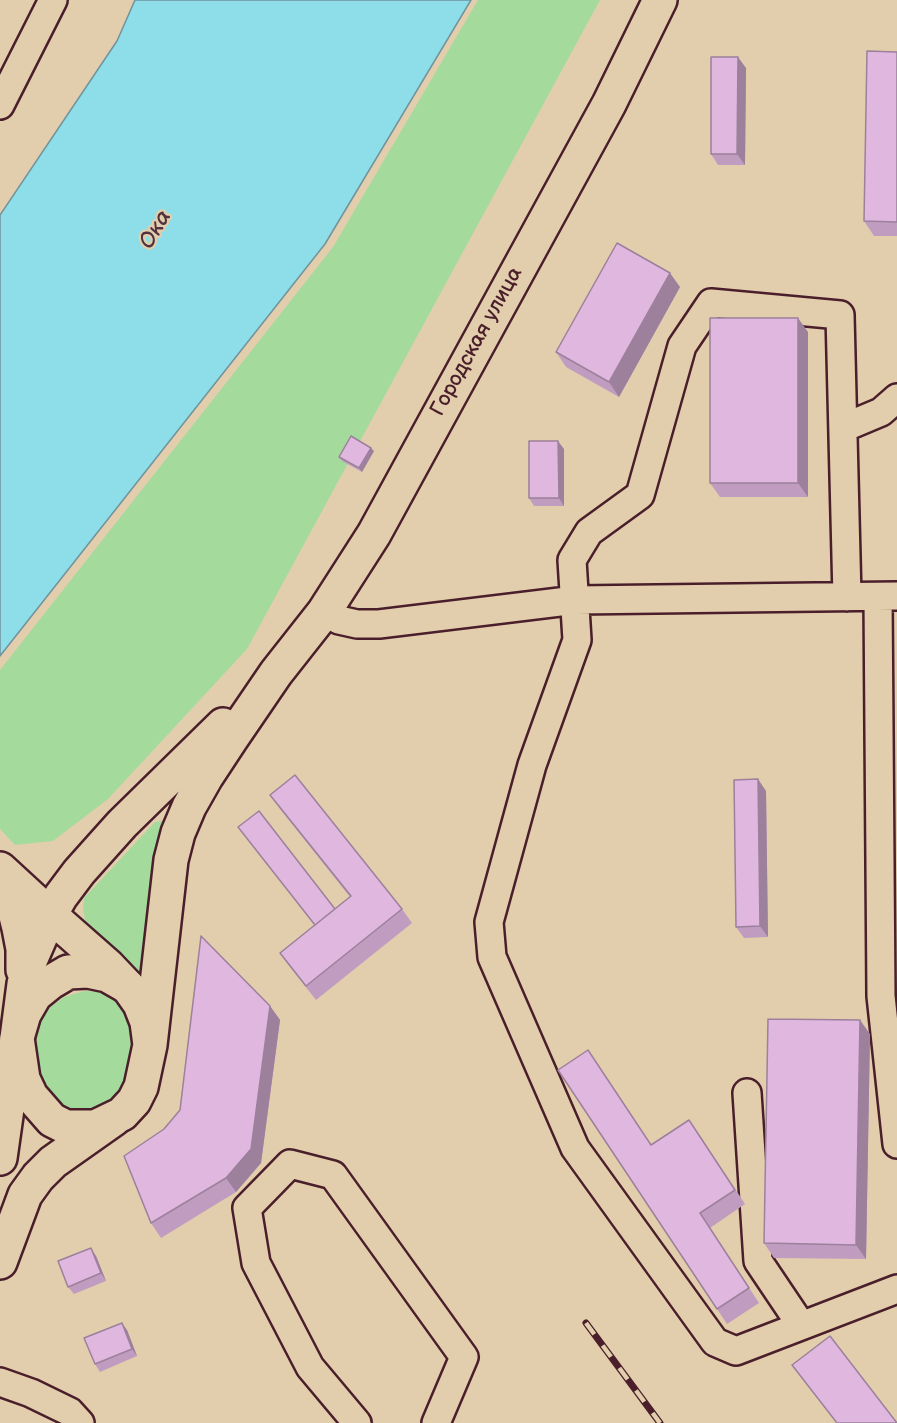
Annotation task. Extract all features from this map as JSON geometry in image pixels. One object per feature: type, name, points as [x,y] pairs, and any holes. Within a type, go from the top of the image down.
[{"type":"main road","name":"Городская улица","points":[[276,674],[324,612],[374,534],[609,104],[660,0]]},
{"type":"main road","points":[[0,870],[22,878],[39,879],[74,864],[122,824],[276,674]]},
{"type":"main road","points":[[0,1262],[25,1195],[38,1177],[53,1162],[114,1119],[134,1101],[141,1087],[150,1045],[171,860],[178,833],[206,777],[276,674]]},
{"type":"main road","points":[[0,1158],[24,984],[30,961],[61,896],[122,824]]},
{"type":"main road","points":[[0,870],[108,966],[128,987],[140,1004],[147,1022],[150,1045]]},
{"type":"main road","points":[[0,870],[19,928],[24,984]]},
{"type":"main road","points":[[114,1119],[95,1127],[80,1128],[66,1127],[52,1120],[31,1096],[23,1079],[17,1038],[24,1014],[35,994],[68,972],[88,971],[107,975],[128,987]]},
{"type":"lane","points":[[0,105],[52,0]]},
{"type":"lane","points":[[847,597],[840,315],[711,303],[682,346],[640,495],[589,532],[572,560],[577,640],[532,765],[489,922],[492,957],[575,1148],[715,1342],[736,1351],[897,1289]]},
{"type":"lane","points":[[843,428],[881,412],[897,398]]},
{"type":"lane","points":[[324,612],[339,620],[357,624],[379,624],[576,600],[887,597],[881,996],[897,1144]]},
{"type":"lane","points":[[747,1093],[758,1261],[801,1325]]},
{"type":"lane","points":[[357,1423],[310,1367],[256,1263],[247,1208],[290,1164],[333,1175],[464,1357],[436,1423]]},
{"type":"lane","points":[[0,1382],[31,1393],[70,1412],[80,1423]]},
{"type":"green space","points":[[478,0],[600,0],[247,649],[108,799],[53,841],[15,845],[0,829],[0,670],[333,247]]},
{"type":"green space","points":[[163,821],[166,830],[149,967],[138,972],[128,969],[93,932],[85,920],[84,898],[155,822]]},
{"type":"green space","points":[[84,991],[102,992],[119,1002],[131,1020],[135,1049],[127,1080],[116,1099],[103,1108],[79,1114],[62,1110],[39,1085],[32,1042],[38,1023],[48,1009],[64,997]]},
{"type":"water","name":"Ока","points":[[135,0],[471,0],[325,244],[0,656],[0,215],[117,41]]},
{"type":"building","points":[[867,51],[897,52],[897,222],[864,221]]},
{"type":"building","points":[[711,57],[738,57],[737,154],[711,154]]},
{"type":"building","points":[[617,243],[670,273],[609,382],[556,352]]},
{"type":"building","points":[[710,318],[798,318],[798,483],[710,483]]},
{"type":"building","points":[[351,436],[371,448],[359,468],[339,457]]},
{"type":"building","points":[[529,441],[558,441],[559,498],[529,498]]},
{"type":"building","points":[[295,775],[402,909],[306,986],[280,953],[351,896],[270,795]]},
{"type":"building","points":[[758,779],[760,926],[736,927],[734,780]]},
{"type":"building","points":[[259,811],[335,909],[315,925],[238,827]]},
{"type":"building","points":[[201,936],[270,1006],[251,1149],[226,1178],[151,1223],[124,1156],[164,1129],[180,1110]]},
{"type":"building","points":[[768,1019],[860,1020],[856,1245],[764,1243]]},
{"type":"building","points":[[588,1050],[651,1145],[689,1120],[735,1190],[700,1213],[749,1288],[717,1309],[558,1070]]},
{"type":"building","points":[[91,1248],[101,1273],[68,1287],[58,1261]]},
{"type":"building","points":[[122,1323],[132,1349],[95,1364],[84,1338]]},
{"type":"building","points":[[830,1336],[897,1423],[837,1423],[792,1365]]},
{"type":"railway","points":[[586,1323],[660,1423]]}]
